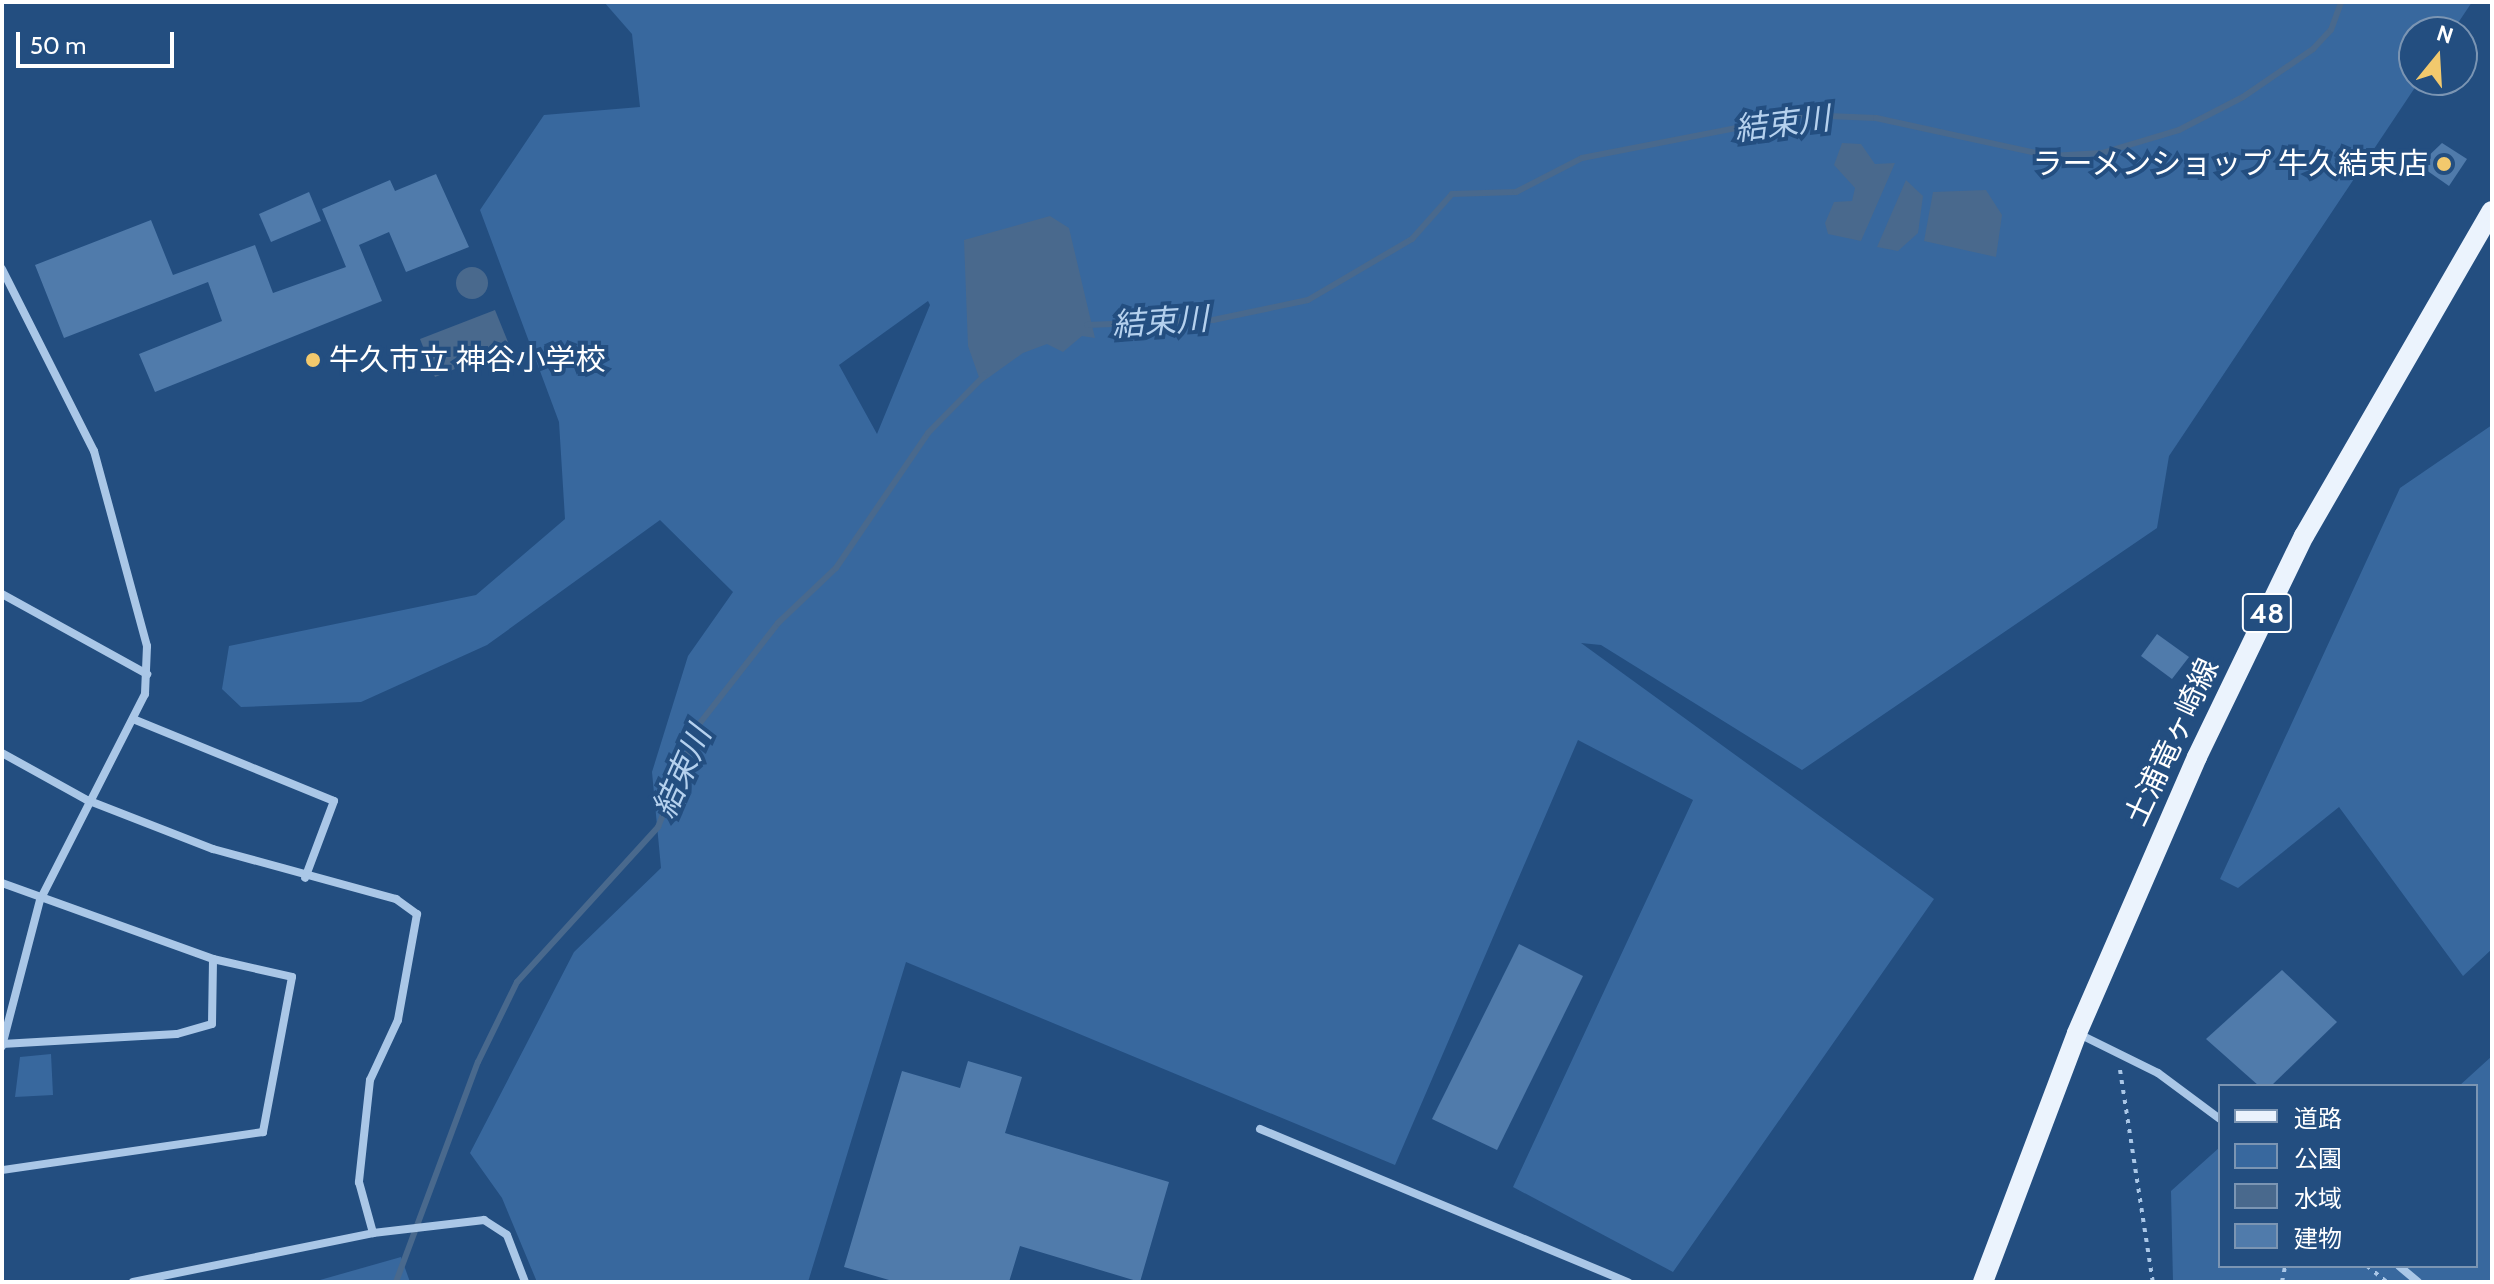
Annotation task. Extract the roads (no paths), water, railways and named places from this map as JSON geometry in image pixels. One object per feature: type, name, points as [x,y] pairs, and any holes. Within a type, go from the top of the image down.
[{"type":"main road","name":"土浦竜ヶ崎線","points":[[1983,1282],[2077,1033],[2197,757],[2304,536],[2492,211]]},
{"type":"street","points":[[2,269],[94,451],[138,599],[147,674],[133,719],[87,800],[40,900],[2,1045],[177,1034],[212,1024],[213,959]]},
{"type":"street","points":[[2,594],[147,674]]},
{"type":"street","points":[[133,719],[334,801],[305,878]]},
{"type":"street","points":[[2,753],[87,800],[305,878],[396,899],[417,914],[398,1020],[370,1080],[359,1182],[373,1233]]},
{"type":"street","points":[[2,883],[40,900],[213,959],[292,977],[263,1132],[2,1170]]},
{"type":"street","points":[[2077,1033],[2118,1052],[2218,1118]]},
{"type":"street","points":[[1260,1129],[1628,1282]]},
{"type":"street","points":[[133,1282],[373,1233],[484,1220],[507,1235],[525,1282]]},
{"type":"street","points":[[2401,1268],[2418,1282]]},
{"type":"water","points":[[1842,143],[1861,144],[1875,164],[1895,163],[1861,241],[1828,234],[1825,223],[1834,202],[1852,201],[1855,188],[1834,165]]},
{"type":"water","points":[[1906,180],[1923,196],[1918,233],[1898,251],[1877,247]]},
{"type":"water","points":[[1986,190],[2002,215],[1996,257],[1924,241],[1933,192]]},
{"type":"water","points":[[1050,216],[1069,228],[1095,338],[1082,336],[1063,352],[1047,344],[1023,353],[981,383],[968,346],[964,240]]},
{"type":"water","points":[[472,267],[483,272],[488,283],[483,294],[472,299],[461,294],[456,283],[461,272]]},
{"type":"water","points":[[495,310],[510,347],[435,377],[420,339]]},
{"type":"waterway","name":"結束川","points":[[1087,325],[1213,320],[1308,300],[1412,239],[1452,194],[1516,192],[1582,158],[1804,115],[1876,118],[2050,156],[2102,153],[2179,130],[2243,97],[2313,49],[2331,30],[2341,2]]},
{"type":"waterway","name":"結束川","points":[[396,1282],[478,1062],[517,982],[658,827],[700,723],[778,623],[836,568],[928,433],[985,375]]},
{"type":"place","name":"ラーメンショップ 牛久結束店","points":[[2444,164]]},
{"type":"place","name":"牛久市立 神谷小学校","points":[[313,360]]}]
